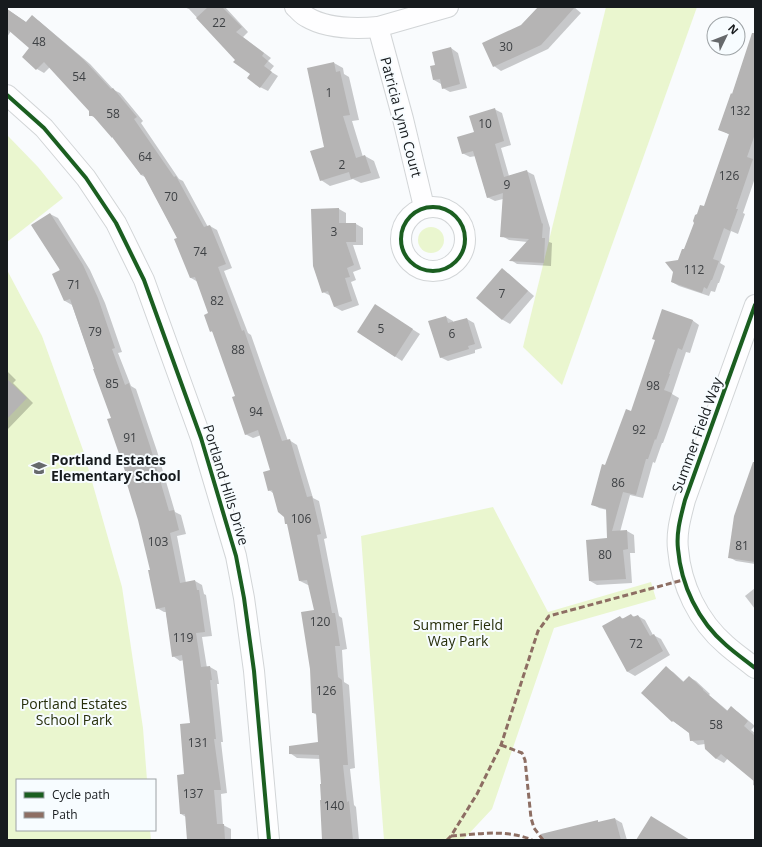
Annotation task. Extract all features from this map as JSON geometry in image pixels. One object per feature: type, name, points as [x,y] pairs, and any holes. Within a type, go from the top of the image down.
[{"type":"street","points":[[295,7],[305,16],[316,22],[346,28],[378,27],[448,7]]},
{"type":"street","name":"Patricia Lynn Court","points":[[378,27],[404,119],[424,207]]},
{"type":"street","name":"Portland Hills Drive","points":[[7,95],[44,128],[86,178],[116,223],[144,280],[201,438],[236,556],[244,598],[254,671],[269,840]]},
{"type":"street","name":"Summer Field Way","points":[[755,305],[685,500],[679,525],[678,548],[683,580],[704,621],[725,644],[755,668]]},
{"type":"green space","points":[[606,7],[697,7],[562,385],[523,347]]},
{"type":"green space","points":[[7,135],[38,167],[63,198],[7,242]]},
{"type":"green space","points":[[431,227],[440,231],[444,240],[440,249],[431,253],[422,249],[418,240],[422,231]]},
{"type":"green space","name":"Portland Estates School Park","points":[[7,270],[42,336],[83,450],[122,587],[143,728],[147,779],[16,779],[16,831],[150,831],[151,840],[7,840]]},
{"type":"green space","name":"Summer Field Way Park","points":[[493,507],[548,612],[651,582],[656,599],[554,628],[492,809],[463,840],[384,840],[361,536]]},
{"type":"building","points":[[208,7],[222,7],[242,27],[236,32],[264,53],[262,56],[268,61],[264,66],[272,72],[260,88],[247,78],[250,74],[233,62],[235,60],[196,18]]},
{"type":"building","points":[[538,7],[575,7],[541,45],[493,67],[482,43],[521,25]]},
{"type":"building","points":[[7,9],[26,22],[32,15],[83,59],[111,89],[113,88],[137,117],[134,119],[174,177],[176,176],[204,227],[210,225],[226,264],[218,267],[242,331],[244,330],[282,441],[290,439],[307,497],[312,496],[321,534],[317,535],[332,613],[335,613],[340,646],[335,646],[338,677],[342,680],[348,765],[343,765],[353,840],[322,840],[319,755],[289,754],[289,746],[318,742],[316,713],[312,713],[310,669],[301,612],[314,610],[307,580],[299,581],[287,524],[285,524],[284,517],[278,512],[272,490],[268,491],[263,472],[270,470],[258,430],[245,435],[232,397],[235,396],[212,331],[210,332],[204,315],[208,313],[195,277],[190,278],[174,239],[177,238],[143,174],[141,175],[112,137],[93,116],[89,116],[89,111],[44,62],[36,70],[22,57],[29,48],[7,29]]},
{"type":"building","points":[[752,33],[755,33],[755,134],[747,157],[753,159],[730,231],[724,228],[713,259],[719,261],[712,280],[707,289],[704,287],[702,293],[671,282],[673,272],[665,262],[678,260],[694,223],[693,221],[695,215],[697,214],[700,205],[704,206],[729,134],[718,130],[744,56],[746,56]]},
{"type":"building","points":[[451,47],[460,84],[442,89],[440,79],[433,80],[430,66],[435,65],[432,52]]},
{"type":"building","points":[[334,62],[336,72],[340,71],[350,115],[343,116],[356,158],[365,155],[371,173],[351,179],[349,172],[320,181],[310,151],[324,147],[307,68]]},
{"type":"building","points":[[495,108],[504,141],[495,144],[504,177],[527,170],[542,224],[543,223],[542,238],[545,238],[544,263],[509,261],[529,239],[500,237],[503,193],[487,198],[473,151],[462,154],[457,137],[474,132],[469,116]]},
{"type":"building","points":[[339,208],[339,223],[356,223],[356,242],[346,242],[354,265],[347,268],[350,277],[345,278],[352,301],[334,307],[328,291],[322,293],[313,266],[311,209]]},
{"type":"building","points":[[50,213],[83,265],[98,298],[115,348],[112,349],[125,385],[129,383],[150,446],[169,511],[174,510],[179,530],[170,533],[180,583],[195,580],[197,590],[199,590],[205,632],[196,633],[201,667],[210,666],[212,680],[210,680],[216,739],[214,739],[221,790],[214,790],[217,824],[224,824],[225,840],[187,840],[185,814],[180,814],[177,775],[184,774],[180,724],[190,723],[182,655],[172,657],[165,607],[156,609],[148,570],[150,570],[138,520],[123,471],[125,471],[107,419],[111,418],[70,299],[64,301],[52,274],[60,270],[31,225]]},
{"type":"building","points":[[502,268],[528,291],[502,320],[476,298]]},
{"type":"building","points":[[375,304],[413,329],[395,357],[357,332]]},
{"type":"building","points":[[662,309],[693,320],[682,350],[678,348],[669,374],[664,390],[672,393],[656,440],[655,439],[648,459],[646,459],[636,495],[623,492],[612,531],[627,530],[628,549],[623,550],[626,579],[589,581],[586,540],[607,538],[606,509],[591,505],[602,464],[605,465],[626,409],[631,411],[655,340],[652,339]]},
{"type":"building","points":[[446,316],[448,323],[467,318],[475,344],[468,346],[469,349],[440,358],[428,321]]},
{"type":"building","points":[[7,379],[27,398],[7,419]]},
{"type":"building","points":[[753,462],[755,462],[755,562],[728,558],[734,516]]},
{"type":"building","points":[[631,614],[633,617],[638,615],[650,636],[654,634],[663,651],[627,672],[602,626],[620,616],[622,619]]},
{"type":"building","points":[[666,666],[683,682],[689,676],[727,711],[731,706],[748,721],[744,726],[755,736],[755,782],[721,754],[716,759],[705,749],[704,740],[690,741],[689,733],[673,721],[672,722],[641,693]]},
{"type":"building","points":[[651,816],[690,840],[636,840]]},
{"type":"building","points":[[615,818],[621,840],[542,840],[541,834],[598,820],[598,822]]},
{"type":"marked path","points":[[447,840],[477,794],[501,745],[538,631],[549,616],[683,580]]},
{"type":"marked path","points":[[501,745],[522,753],[525,760],[531,818],[534,828],[543,840]]},
{"type":"marked path","points":[[451,836],[482,833],[503,833],[513,834],[532,840]]},
{"type":"cycle path","points":[[7,95],[44,128],[86,178],[116,223],[144,280],[201,438],[236,556],[244,598],[254,671],[269,840]]},
{"type":"cycle path","points":[[433,207],[445,209],[456,216],[463,227],[465,239],[463,251],[456,262],[445,269],[433,271],[421,269],[410,262],[403,251],[401,239],[403,227],[410,216],[421,209],[433,207]]},
{"type":"cycle path","points":[[755,305],[685,500],[679,524],[678,536],[680,562],[683,576],[687,589],[699,614],[707,625],[729,648],[755,668]]},
{"type":"place","name":"Portland Estates Elementary School","points":[[39,468]]}]
